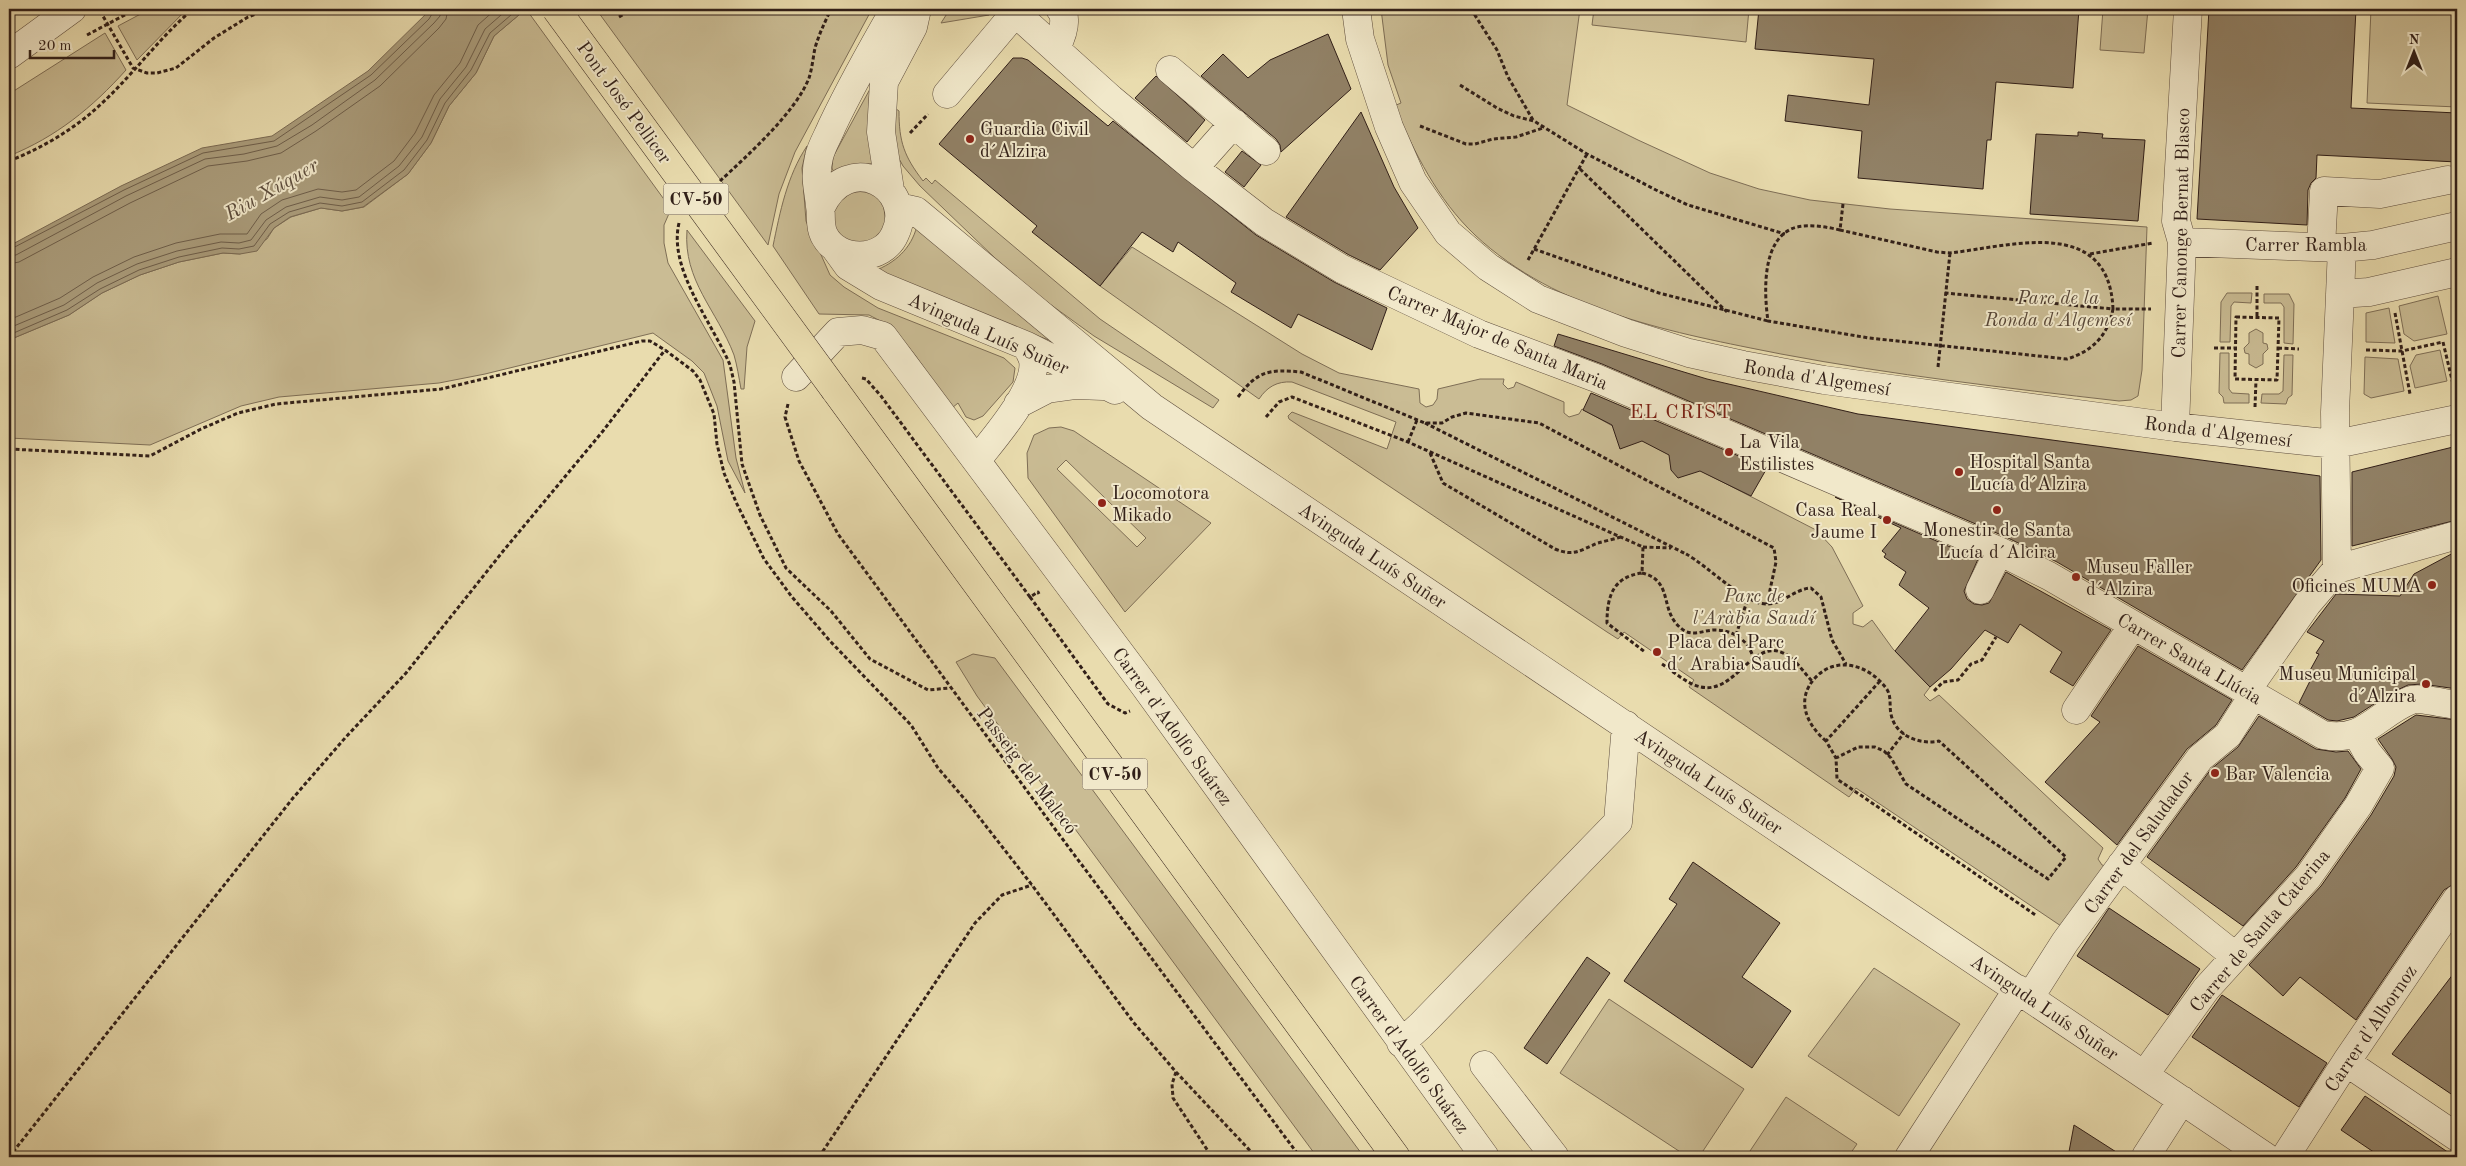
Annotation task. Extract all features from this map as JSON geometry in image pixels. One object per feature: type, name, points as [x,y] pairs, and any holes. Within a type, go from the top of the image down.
[{"type":"main road","name":"Pont José Pellicer","points":[[556,9],[846,383]]},
{"type":"main road","name":"CV-50","points":[[846,383],[1396,1157]]},
{"type":"street","points":[[1056,48],[1062,36],[1064,24],[1063,12],[1060,9]]},
{"type":"street","name":"Ronda d'Algemesí","points":[[1356,9],[1360,39],[1389,128],[1413,182],[1448,233],[1488,267],[1538,300],[1626,333],[1689,353],[1824,380],[2175,427],[2336,444],[2457,419]]},
{"type":"street","name":"Carrer Canonge Bernat Blasco","points":[[2175,427],[2182,242],[2176,221],[2188,9]]},
{"type":"street","points":[[9,35],[69,10]]},
{"type":"street","points":[[9,55],[69,10]]},
{"type":"street","points":[[946,94],[1013,11]]},
{"type":"street","name":"Carrer Major de Santa Maria","points":[[1013,11],[1111,98],[1194,168],[1264,222],[1342,269],[1494,340],[1609,384],[1931,523]]},
{"type":"street","points":[[914,13],[884,82],[881,132],[899,222],[895,234],[879,252],[865,256],[846,254],[834,247],[824,235],[820,221],[820,207],[816,184],[819,156],[838,114],[914,13]]},
{"type":"street","points":[[1170,70],[1266,151]]},
{"type":"street","points":[[1194,168],[1234,123]]},
{"type":"street","points":[[820,207],[827,193],[832,188],[851,177],[866,177],[879,182],[894,199]]},
{"type":"street","points":[[2448,180],[2380,194],[2324,191],[2331,247],[2340,294],[2336,444],[2337,569],[2457,535]]},
{"type":"street","name":"Avinguda Luís Suñer","points":[[894,199],[916,211],[1152,407],[2266,1157]]},
{"type":"street","name":"Carrer Rambla","points":[[2182,242],[2331,247],[2372,245],[2457,226]]},
{"type":"street","name":"Avinguda Luís Suñer","points":[[834,247],[848,266],[881,286],[1027,346],[1107,387],[1152,407]]},
{"type":"street","points":[[2340,294],[2368,292],[2457,272]]},
{"type":"street","name":"Carrer d'Adolfo Suárez","points":[[796,377],[838,332],[862,330],[883,336],[1144,685],[1485,1157]]},
{"type":"street","points":[[977,460],[1018,404],[1031,379],[1033,361],[1027,346]]},
{"type":"street","points":[[1018,404],[1047,390],[1076,385],[1107,387]]},
{"type":"street","name":"Carrer Santa Llúcia","points":[[1931,523],[1999,551],[2049,576],[2323,736],[2340,739],[2357,734]]},
{"type":"street","points":[[1980,590],[1999,551]]},
{"type":"street","name":"Carrer del Saludador","points":[[1909,1157],[2024,993],[2054,959],[2200,758],[2228,734],[2250,692],[2307,604],[2337,569]]},
{"type":"street","points":[[2076,710],[2133,625]]},
{"type":"street","points":[[2357,734],[2412,700],[2457,705]]},
{"type":"street","points":[[1401,1043],[1618,822],[1626,725]]},
{"type":"street","name":"Carrer de Santa Caterina","points":[[2145,1074],[2206,989],[2308,877],[2358,806],[2380,768],[2367,752],[2357,734]]},
{"type":"street","points":[[2121,865],[2235,956]]},
{"type":"street","name":"Carrer d'Albornoz","points":[[2286,1157],[2346,1062],[2448,930],[2457,899]]},
{"type":"street","points":[[2346,1062],[2457,1137]]},
{"type":"street","points":[[1484,1065],[1555,1157]]},
{"type":"street","points":[[2146,1156],[2182,1100]]},
{"type":"path","points":[[98,9],[133,68],[148,73],[176,68],[214,38],[248,17],[270,9]]},
{"type":"path","points":[[84,36],[136,9]]},
{"type":"path","points":[[9,162],[42,146],[81,122],[113,92],[133,68],[193,9]]},
{"type":"path","points":[[619,17],[632,9]]},
{"type":"path","points":[[720,181],[754,149],[785,114],[802,91],[809,78],[820,30],[832,9]]},
{"type":"path","points":[[1471,9],[1497,50],[1508,77],[1534,121],[1543,128],[1622,174],[1688,205],[1786,234]]},
{"type":"path","points":[[1460,85],[1497,108],[1514,116],[1534,121]]},
{"type":"path","points":[[1418,124],[1429,131],[1466,144],[1516,137],[1543,128]]},
{"type":"path","points":[[1527,261],[1587,154]]},
{"type":"path","points":[[1580,169],[1727,312]]},
{"type":"path","points":[[1840,230],[1843,204]]},
{"type":"path","points":[[679,219],[676,234],[678,258],[730,365],[734,382],[742,464],[760,515],[786,568],[831,611],[870,660],[928,690],[950,688]]},
{"type":"path","points":[[1768,321],[1765,291],[1769,261],[1774,247],[1786,234],[1796,227],[1818,226],[1909,247],[1950,253],[2039,242],[2065,244],[2090,254],[2154,243]]},
{"type":"path","points":[[1534,249],[1659,293],[1768,321],[1869,338],[1940,344],[2067,359],[2079,355],[2097,343],[2110,323],[2113,309],[2113,293],[2107,278],[2090,254]]},
{"type":"path","points":[[1938,370],[1950,253]]},
{"type":"path","points":[[2258,286],[2258,317]]},
{"type":"path","points":[[1945,293],[2113,309],[2151,309]]},
{"type":"path","points":[[2395,312],[2410,394]]},
{"type":"path","points":[[2236,317],[2258,317],[2278,318],[2277,380],[2235,379],[2236,317]]},
{"type":"path","points":[[9,449],[150,456],[223,419],[276,404],[441,390],[642,342],[650,342],[665,350],[693,371],[700,380],[714,414],[717,444],[724,473],[764,559],[792,597],[830,641],[911,725],[947,780],[968,803],[1032,885],[1134,1023],[1176,1072],[1256,1157]]},
{"type":"path","points":[[2360,350],[2402,351],[2443,342],[2453,384]]},
{"type":"path","points":[[2214,348],[2236,348]]},
{"type":"path","points":[[2278,348],[2299,349]]},
{"type":"path","points":[[9,1156],[293,798],[345,738],[406,673],[504,550],[604,430],[665,350]]},
{"type":"path","points":[[1238,397],[1249,381],[1262,374],[1282,370],[1301,372],[1425,423],[1688,554],[1753,602],[1767,604],[1811,588],[1821,597],[1832,640],[1846,664]]},
{"type":"path","name":"Passeig del Malecó","points":[[796,377],[785,416],[800,461],[838,534],[950,688],[1300,1157]]},
{"type":"path","points":[[846,383],[866,379],[881,396],[1108,704],[1125,713],[1133,710]]},
{"type":"path","points":[[2255,410],[2256,380]]},
{"type":"path","points":[[1266,416],[1279,402],[1292,397],[1408,442],[1643,547],[1668,547],[1688,554]]},
{"type":"path","points":[[1425,423],[1442,423],[1452,416],[1466,413],[1539,423],[1700,508],[1774,548],[1776,562],[1767,604]]},
{"type":"path","points":[[1408,442],[1417,420]]},
{"type":"path","points":[[1430,452],[1434,466],[1443,483],[1566,554],[1578,553],[1598,543],[1621,537]]},
{"type":"path","points":[[1642,573],[1643,547]]},
{"type":"path","points":[[1645,652],[1607,623],[1610,596],[1617,582],[1631,575],[1642,573],[1653,576],[1662,583],[1672,619],[1680,628],[1690,633],[1715,630],[1736,635],[1747,643],[1753,657]]},
{"type":"path","points":[[1030,597],[1038,592],[1043,600]]},
{"type":"path","points":[[1736,635],[1748,598]]},
{"type":"path","points":[[1934,691],[1943,682],[1958,680],[1971,664],[1982,660],[1996,637]]},
{"type":"path","points":[[1662,664],[1691,684],[1709,687],[1730,680],[1753,657],[1764,652],[1778,652],[1791,658],[1812,681]]},
{"type":"path","points":[[1836,758],[1858,747],[1875,747],[1887,755],[1906,784],[2048,879],[2066,857],[1939,741],[1917,742],[1897,727],[1891,716],[1890,696],[1880,681],[1864,669],[1846,664],[1829,666],[1812,681],[1806,700],[1808,722],[1814,731],[1826,741],[1836,758],[1837,779],[1852,792],[2037,916]]},
{"type":"path","points":[[1826,741],[1880,681]]},
{"type":"path","points":[[1887,755],[1904,733]]},
{"type":"path","points":[[819,1157],[975,923],[1002,895],[1023,886],[1032,885]]},
{"type":"path","points":[[1176,1072],[1172,1084],[1173,1098],[1212,1157]]},
{"type":"green space","points":[[150,9],[187,9],[137,60],[118,26]]},
{"type":"green space","points":[[526,9],[671,209],[664,225],[664,243],[668,263],[723,360],[736,458],[745,493],[728,461],[717,406],[704,373],[692,361],[653,333],[485,374],[439,383],[279,397],[241,406],[150,445],[9,438],[9,340],[69,315],[102,293],[140,275],[179,262],[223,253],[240,254],[267,239],[274,228],[291,217],[321,208],[342,211],[364,207],[408,174],[431,143],[449,106],[476,73],[494,36]]},
{"type":"green space","points":[[596,9],[872,9],[795,152],[779,194],[768,245]]},
{"type":"green space","points":[[950,9],[982,9],[989,15],[941,23]]},
{"type":"green space","name":"Parc de la Ronda d'Algemesí","points":[[1381,9],[1580,9],[1567,105],[1710,173],[1759,189],[1810,200],[1890,209],[2147,227],[2142,370],[2138,396],[2131,400],[2119,401],[1907,375],[1823,362],[1700,337],[1619,316],[1580,301],[1542,283],[1507,261],[1475,235],[1449,206],[1428,175],[1394,106],[1401,103],[1388,65]]},
{"type":"green space","points":[[1594,9],[1749,9],[1746,42],[1592,25]]},
{"type":"green space","points":[[2103,9],[2148,9],[2144,53],[2100,50]]},
{"type":"green space","points":[[2371,9],[2457,9],[2457,107],[2367,103]]},
{"type":"green space","points":[[105,33],[126,70],[100,97],[72,120],[42,140],[9,156],[9,94]]},
{"type":"green space","points":[[870,89],[870,136],[876,163],[834,173],[832,168],[833,157]]},
{"type":"green space","points":[[892,106],[899,111],[900,132],[907,156],[923,181],[926,178],[932,184],[935,180],[1100,319],[1219,400],[1213,408],[1094,336],[1036,294],[995,258],[920,186],[903,166],[896,153]]},
{"type":"green space","points":[[807,146],[802,168],[806,221],[830,275],[844,287],[878,308],[1004,358],[1015,368],[1013,382],[983,416],[974,420],[966,417],[958,403],[952,408],[915,355],[892,327],[869,315],[819,314],[773,246],[789,182]]},
{"type":"green space","points":[[866,187],[882,195],[887,230],[873,243],[861,245],[850,243],[836,229],[833,209],[838,199],[847,190]]},
{"type":"green space","points":[[917,226],[1050,337],[1049,340],[933,299],[874,271],[889,264],[901,254],[911,242]]},
{"type":"green space","points":[[687,230],[755,321],[747,347],[744,389],[741,389],[734,355],[690,265],[687,248]]},
{"type":"green space","name":"Parc de l'Aràbia Saudí","points":[[1132,247],[1302,354],[1339,373],[1419,389],[1420,403],[1426,407],[1433,405],[1437,399],[1438,389],[1480,379],[1504,379],[1503,384],[1508,389],[1514,387],[1516,382],[1564,402],[1564,413],[1569,417],[1579,414],[1582,409],[1618,429],[1616,436],[1621,445],[1637,438],[1816,530],[1832,547],[1863,606],[1853,613],[1853,624],[1863,627],[1872,620],[1893,649],[1930,687],[1924,695],[1930,701],[1939,695],[2103,848],[2098,859],[2102,865],[2109,867],[2064,928],[1856,788],[1849,797],[1689,687],[1694,680],[1624,632],[1618,639],[1607,632],[1289,419],[1288,416],[1292,412],[1387,449],[1396,422],[1292,382],[1273,386],[1265,391],[1259,399],[1100,286]]},
{"type":"green space","points":[[2227,293],[2252,293],[2251,303],[2234,302],[2231,306],[2230,342],[2220,342],[2221,302]]},
{"type":"green space","points":[[2264,294],[2289,294],[2294,304],[2293,344],[2284,343],[2284,307],[2281,303],[2264,303]]},
{"type":"green space","points":[[2438,296],[2447,334],[2414,341],[2404,334],[2399,306]]},
{"type":"green space","points":[[2389,308],[2395,343],[2366,342],[2366,313]]},
{"type":"green space","points":[[2256,329],[2263,333],[2263,343],[2267,344],[2268,349],[2263,354],[2263,364],[2256,368],[2249,364],[2249,354],[2245,353],[2244,348],[2249,343],[2249,333]]},
{"type":"green space","points":[[2440,350],[2447,381],[2415,388],[2410,366],[2416,355]]},
{"type":"green space","points":[[2220,353],[2229,353],[2229,389],[2232,393],[2249,394],[2249,403],[2224,403],[2223,397],[2219,393]]},
{"type":"green space","points":[[2284,355],[2293,355],[2292,395],[2288,398],[2286,404],[2261,403],[2262,394],[2279,394],[2283,391]]},
{"type":"green space","points":[[2365,357],[2398,359],[2404,391],[2371,398],[2364,394]]},
{"type":"green space","points":[[1061,427],[1074,431],[1211,523],[1125,612],[1028,478],[1027,453],[1034,435],[1049,428]],"holes":[[[1066,460],[1146,538],[1137,547],[1057,469]]]},
{"type":"green space","points":[[973,654],[995,658],[1364,1157],[1317,1157],[977,696],[956,662]]},
{"type":"green space","points":[[1874,968],[1960,1024],[1899,1116],[1808,1056]]},
{"type":"green space","points":[[1609,999],[1744,1089],[1699,1157],[1688,1157],[1560,1073]]},
{"type":"green space","points":[[1786,1097],[1857,1144],[1848,1157],[1746,1157]]},
{"type":"water","name":"Riu Xúquer","points":[[431,9],[526,9],[494,36],[476,73],[449,106],[431,143],[408,174],[363,207],[342,211],[321,208],[290,217],[274,228],[257,251],[240,254],[223,253],[179,262],[140,275],[102,293],[69,315],[9,340],[9,246],[121,186],[202,148],[272,136],[368,71]]},
{"type":"building","points":[[1759,9],[2079,9],[2073,88],[1996,82],[1991,140],[1987,140],[1983,189],[1858,178],[1862,131],[1785,121],[1788,95],[1869,105],[1874,59],[1755,49]]},
{"type":"building","points":[[2209,9],[2356,9],[2351,108],[2457,113],[2457,162],[2317,155],[2316,178],[2308,190],[2307,225],[2197,219]]},
{"type":"building","points":[[1328,34],[1351,89],[1281,152],[1280,145],[1276,139],[1201,76],[1223,54],[1248,78],[1270,60]]},
{"type":"building","points":[[1013,58],[1028,60],[1108,126],[1113,121],[1256,235],[1334,282],[1387,308],[1372,350],[1298,314],[1291,328],[1231,292],[1236,283],[1178,242],[1173,252],[1142,232],[1100,286],[1032,232],[1037,226],[939,144]]},
{"type":"building","points":[[1156,76],[1205,120],[1187,142],[1135,98]]},
{"type":"building","points":[[1361,112],[1394,187],[1418,228],[1380,270],[1349,255],[1286,217]]},
{"type":"building","points":[[2078,132],[2103,134],[2102,138],[2145,140],[2138,221],[2030,214],[2036,134],[2078,136]]},
{"type":"building","points":[[1242,151],[1261,165],[1244,187],[1225,172]]},
{"type":"building","points":[[1558,334],[1707,379],[1858,414],[2320,476],[2321,560],[2242,670],[2057,562],[2006,537],[1602,364],[1554,346]]},
{"type":"building","points":[[1591,393],[1767,468],[1751,496],[1700,471],[1678,478],[1671,470],[1669,455],[1642,441],[1620,449],[1612,425],[1583,410]]},
{"type":"building","points":[[2457,446],[2457,520],[2352,546],[2352,472]]},
{"type":"building","points":[[1835,497],[1978,559],[1964,591],[1967,599],[1974,604],[1982,605],[1989,603],[2006,572],[2111,630],[2073,686],[2050,672],[2062,652],[2020,624],[2008,643],[1985,630],[1951,669],[1930,687],[1895,651],[1929,608],[1899,585],[1906,572],[1884,557],[1886,554],[1882,551],[1901,528]]},
{"type":"building","points":[[2457,551],[2457,689],[2422,684],[2408,685],[2391,693],[2354,717],[2337,721],[2328,720],[2299,703],[2312,677],[2308,674],[2319,654],[2316,653],[2324,641],[2307,632],[2336,594],[2400,596],[2414,574]]},
{"type":"building","points":[[2138,646],[2232,700],[2216,725],[2187,749],[2117,845],[2045,782],[2100,722],[2091,716]]},
{"type":"building","points":[[2416,715],[2457,720],[2457,882],[2444,890],[2356,1020],[2300,977],[2283,996],[2249,965],[2321,886],[2371,815],[2394,776],[2396,767],[2378,739]]},
{"type":"building","points":[[2259,716],[2316,749],[2336,752],[2348,751],[2361,769],[2345,798],[2296,867],[2243,926],[2147,857],[2211,769],[2238,747]]},
{"type":"building","points":[[1693,862],[1780,923],[1742,977],[1791,1011],[1752,1068],[1624,981],[1677,904],[1669,899]]},
{"type":"building","points":[[2109,908],[2200,969],[2168,1015],[2077,956]]},
{"type":"building","points":[[1587,957],[1610,973],[1547,1064],[1524,1048]]},
{"type":"building","points":[[2457,969],[2457,1098],[2392,1054]]},
{"type":"building","points":[[2222,995],[2327,1063],[2299,1107],[2192,1037]]},
{"type":"building","points":[[2365,1096],[2455,1157],[2381,1157],[2341,1130]]},
{"type":"building","points":[[2074,1125],[2124,1157],[2068,1157]]},
{"type":"place","name":"Guardia Civil d´Alzira","points":[[970,139]]},
{"type":"place","name":"La Vila Estilistes","points":[[1729,452]]},
{"type":"place","name":"Hospital Santa Lucía d´Alzira","points":[[1959,472]]},
{"type":"place","name":"Locomotora Mikado","points":[[1102,503]]},
{"type":"place","name":"Monestir de Santa Lucía d´Alcira","points":[[1997,510]]},
{"type":"place","name":"Casa Real Jaume I","points":[[1887,520]]},
{"type":"place","name":"Museu Faller d´Alzira","points":[[2076,577]]},
{"type":"place","name":"Oficines MUMA","points":[[2432,585]]},
{"type":"place","name":"Placa del Parc d´ Arabia Saudí","points":[[1657,652]]},
{"type":"place","name":"Museu Municipal d´Alzira","points":[[2426,684]]},
{"type":"place","name":"Bar Valencia","points":[[2215,773]]},
{"type":"district","name":"EL CRIST","points":[[1681,411]]}]
